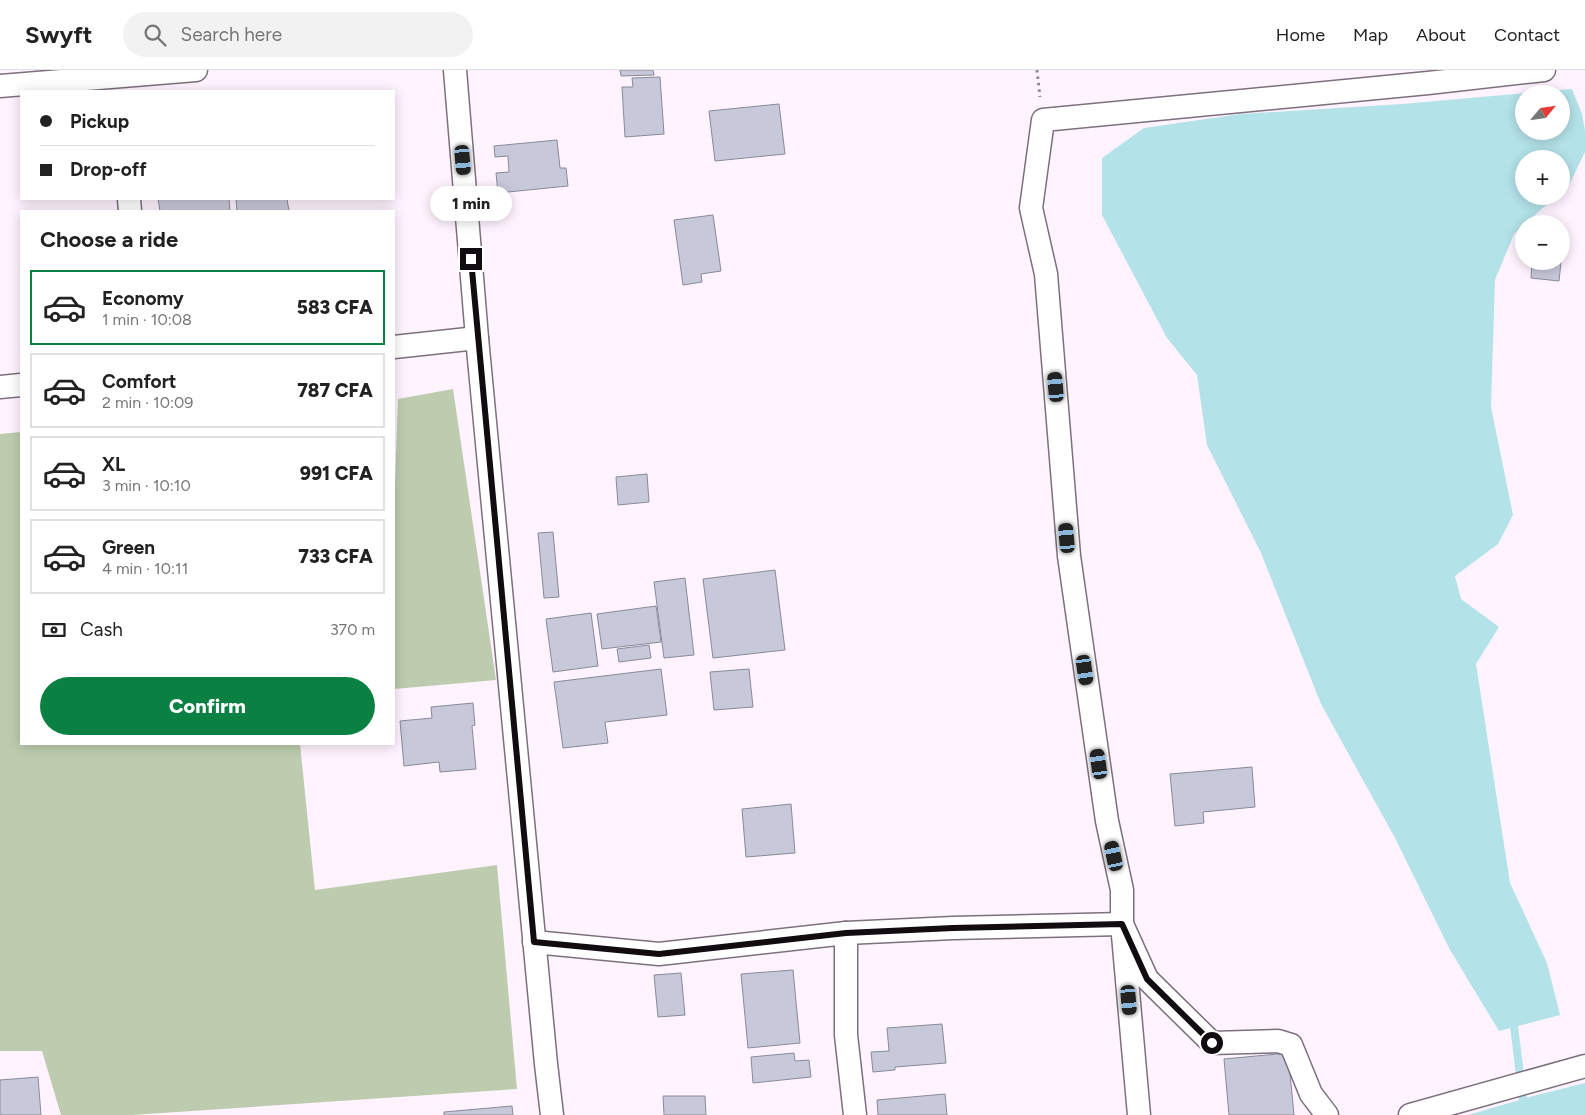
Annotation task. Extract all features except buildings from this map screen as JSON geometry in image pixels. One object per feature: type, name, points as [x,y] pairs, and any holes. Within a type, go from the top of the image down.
[{"type":"street","points":[[0,86],[121,79],[196,70]]},
{"type":"street","points":[[455,70],[477,338],[552,1115]]},
{"type":"street","points":[[1139,1115],[1122,924],[1122,890],[1107,821],[1069,556],[1046,274],[1031,208],[1043,120],[1428,84],[1544,70]]},
{"type":"street","points":[[395,347],[477,338]]},
{"type":"street","points":[[0,387],[20,385]]},
{"type":"street","points":[[534,942],[659,954],[846,933],[953,928],[1122,924]]},
{"type":"street","points":[[1122,924],[1147,979],[1212,1043],[1278,1041],[1292,1045],[1310,1094],[1327,1115]]},
{"type":"street","points":[[846,933],[846,1035],[855,1115]]},
{"type":"street","points":[[1410,1115],[1585,1066]]},
{"type":"green space","points":[[453,389],[496,680],[395,689],[395,485],[398,399]]},
{"type":"green space","points":[[20,432],[20,745],[300,745],[315,890],[497,865],[517,1089],[132,1115],[61,1115],[42,1051],[0,1051],[0,434]]},
{"type":"water","points":[[1570,89],[1572,89],[1582,114],[1585,131],[1585,152],[1570,183],[1570,150],[1515,150],[1515,205],[1546,205],[1535,215],[1515,215],[1515,233],[1495,280],[1491,407],[1513,515],[1498,544],[1455,576],[1461,599],[1499,627],[1476,664],[1510,883],[1547,963],[1560,1015],[1499,1031],[1450,950],[1395,838],[1321,704],[1261,553],[1207,445],[1197,375],[1167,338],[1102,215],[1102,158],[1144,128],[1240,114],[1402,104],[1515,94],[1515,140],[1570,140]]},
{"type":"water","points":[[1585,1083],[1585,1115],[1468,1115],[1533,1096]]},
{"type":"waterway","points":[[1513,1018],[1525,1115]]},
{"type":"route","points":[[471,259],[534,942],[659,954],[846,933],[953,928],[1122,924],[1147,979],[1212,1043]]}]
